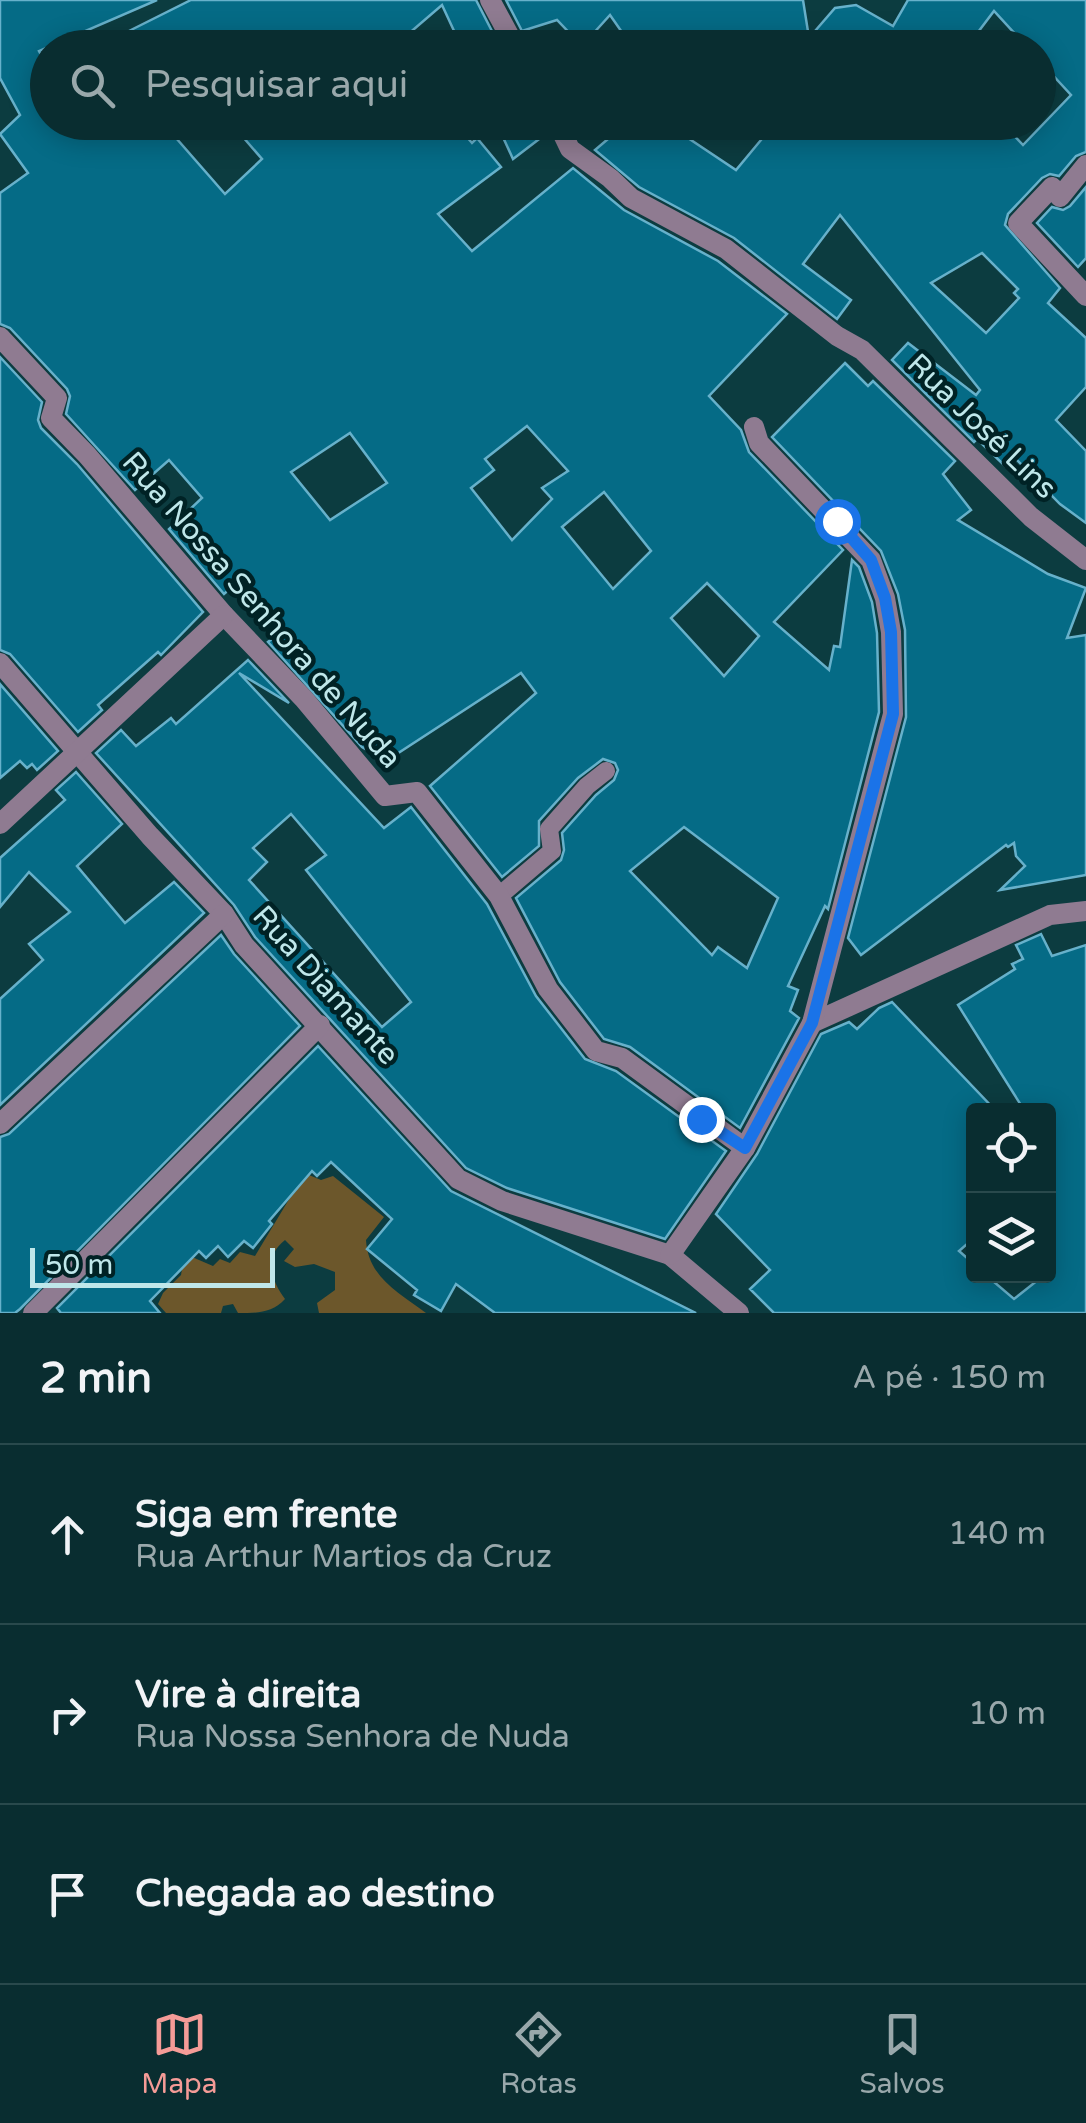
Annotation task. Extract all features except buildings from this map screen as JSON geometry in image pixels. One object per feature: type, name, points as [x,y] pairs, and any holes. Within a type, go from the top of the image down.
[{"type":"street","points":[[490,0],[506,30]]},
{"type":"street","name":"Rua José Lins","points":[[566,140],[570,149],[631,198],[668,215],[748,265],[837,336],[862,350],[1031,517],[1086,560]]},
{"type":"street","points":[[1086,166],[1060,197],[1052,187],[1018,222],[1086,296]]},
{"type":"street","name":"Rua Nossa Senhora de Nuda","points":[[0,337],[56,398],[51,418],[386,796],[417,792],[499,896],[548,990],[596,1051],[622,1058],[745,1148]]},
{"type":"street","points":[[738,1313],[670,1255],[745,1148],[812,1023],[893,714],[891,632],[885,598],[871,560],[759,443],[754,426]]},
{"type":"street","points":[[0,824],[224,615]]},
{"type":"street","name":"Rua Diamante","points":[[0,662],[150,836],[224,914],[244,945],[458,1179],[502,1201],[670,1255]]},
{"type":"street","points":[[812,1023],[1050,915],[1086,910]]},
{"type":"street","points":[[0,1124],[224,914]]},
{"type":"street","points":[[33,1313],[320,1025]]},
{"type":"lane","points":[[499,896],[552,851],[549,829],[606,771]]},
{"type":"shaded area","points":[[309,1175],[321,1180],[333,1176],[384,1217],[366,1240],[372,1264],[386,1282],[426,1313],[319,1313],[317,1303],[335,1290],[335,1272],[314,1264],[295,1267],[284,1261],[294,1249],[285,1240],[272,1261],[273,1276],[285,1299],[275,1307],[238,1313],[233,1304],[223,1306],[221,1313],[166,1313],[158,1304],[163,1293],[192,1257],[213,1266],[220,1259],[230,1263],[240,1252],[255,1256],[300,1181]]},
{"type":"route","points":[[701,1119],[745,1148],[812,1023],[893,714],[891,632],[885,598],[871,560],[837,521]]}]
